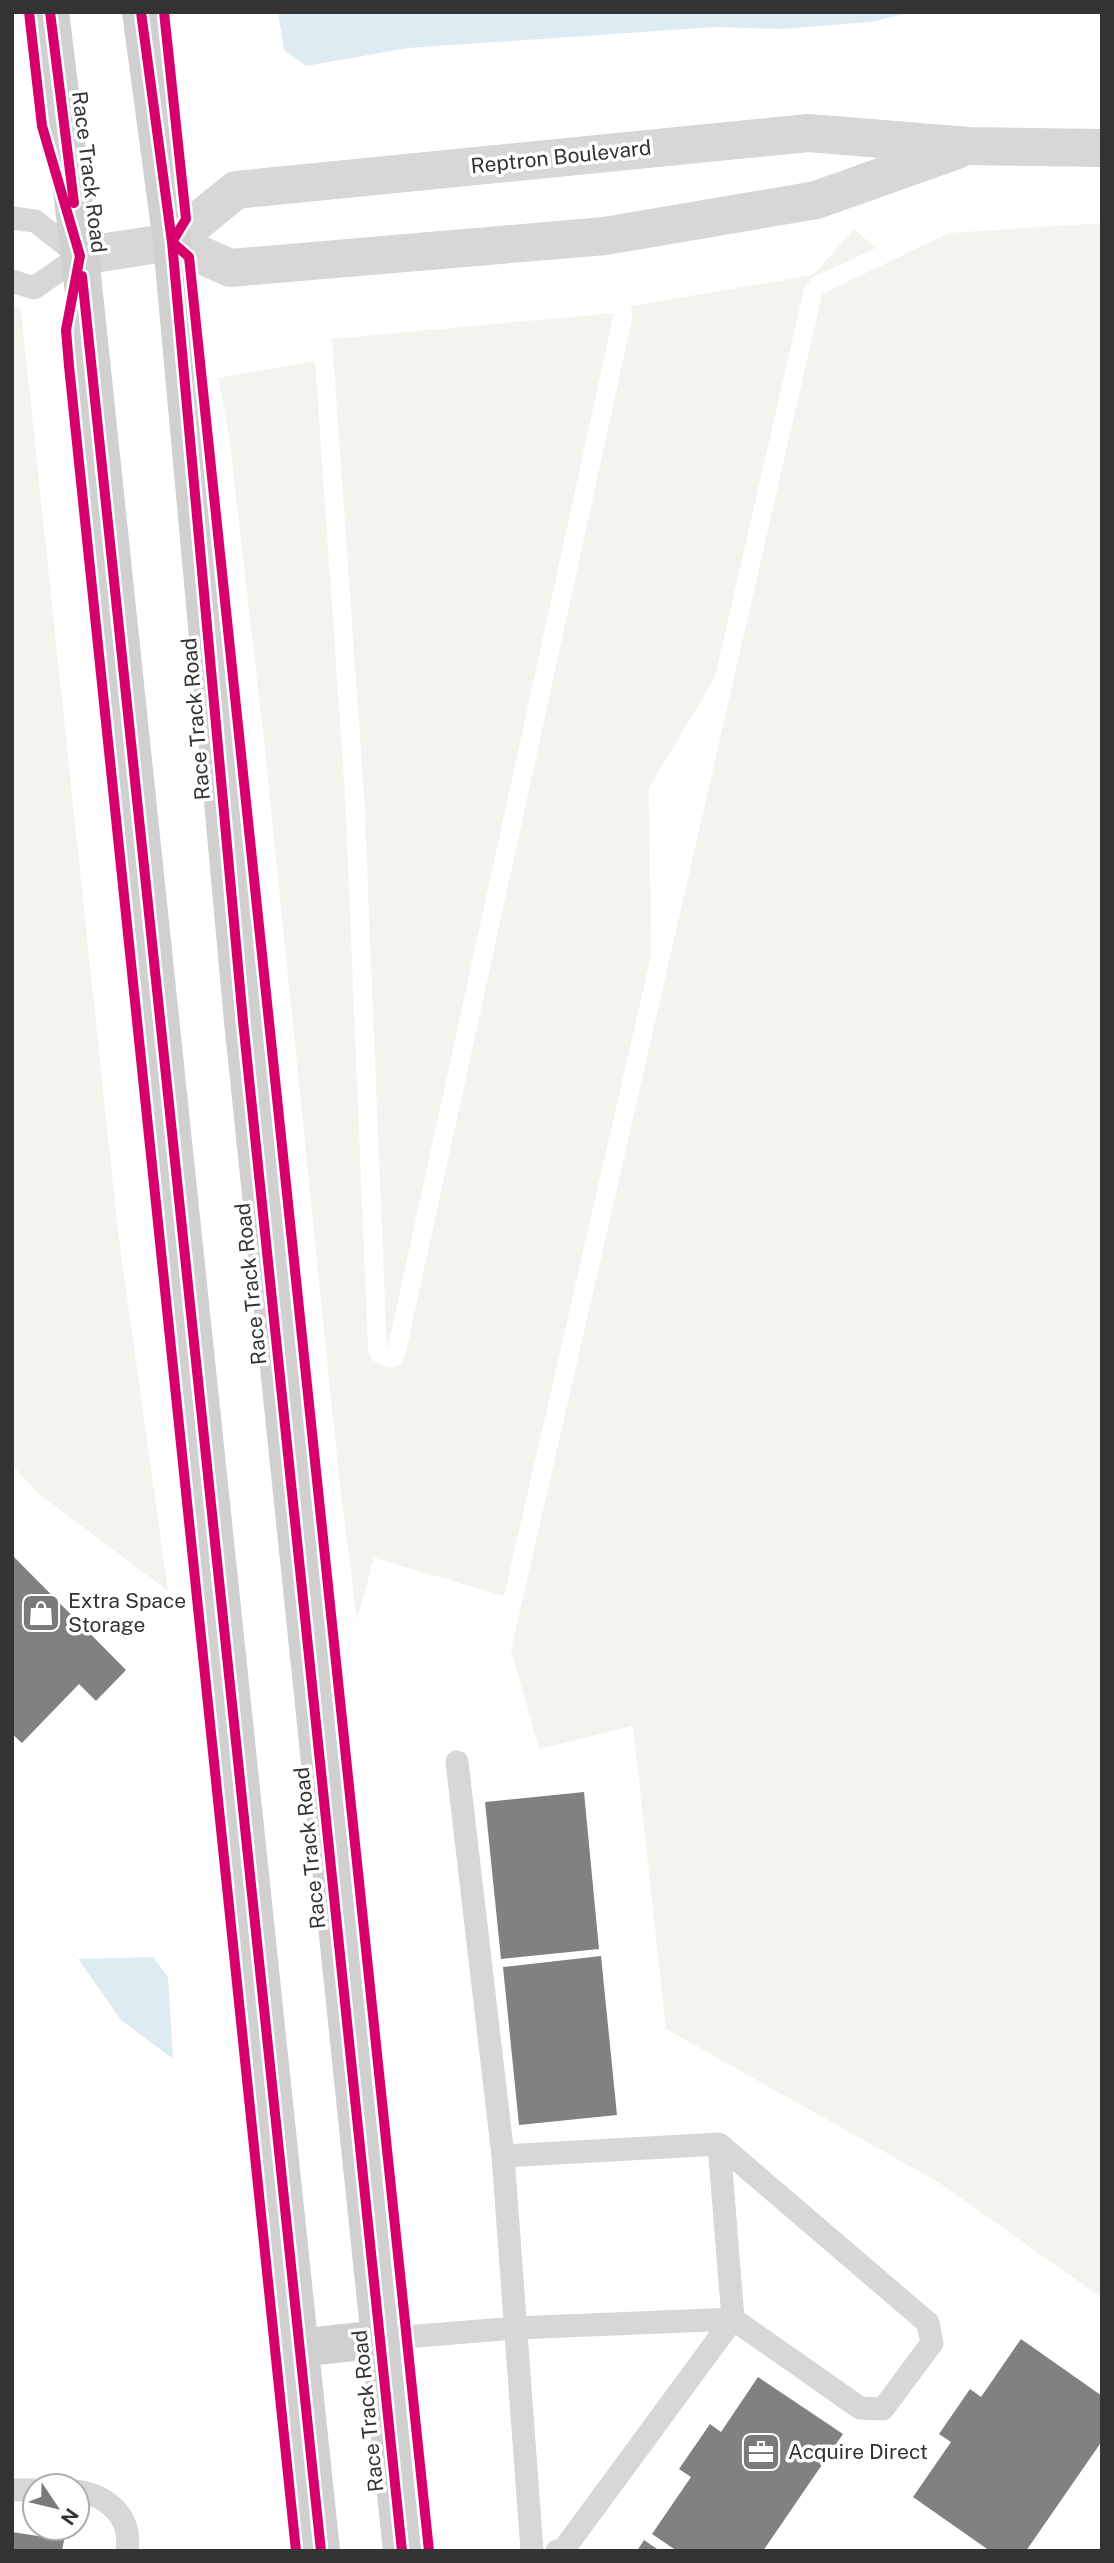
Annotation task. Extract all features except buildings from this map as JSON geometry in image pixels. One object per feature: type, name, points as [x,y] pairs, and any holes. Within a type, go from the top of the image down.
[{"type":"main road","name":"Race Track Road","points":[[50,12],[80,256],[320,2551]]},
{"type":"main road","name":"Race Track Road","points":[[141,12],[172,242],[243,1021],[402,2551]]},
{"type":"main road","points":[[299,2348],[380,2339]]},
{"type":"street","name":"Reptron Boulevard","points":[[969,146],[816,200],[605,236],[230,268],[172,242],[236,190],[808,133],[969,146],[1102,148]]},
{"type":"street","points":[[80,256],[172,242]]},
{"type":"lane","points":[[12,218],[35,220],[80,256],[34,288],[12,281]]},
{"type":"lane","points":[[457,1762],[503,2157],[532,2551]]},
{"type":"lane","points":[[380,2339],[516,2328],[733,2319],[860,2408],[883,2409],[933,2343],[928,2323],[719,2144],[503,2157]]},
{"type":"lane","points":[[558,2551],[564,2549],[733,2319],[719,2144]]},
{"type":"lane","points":[[91,2493],[97,2494],[120,2512],[129,2536],[127,2551]]},
{"type":"shaded area","points":[[278,12],[912,12],[871,22],[779,29],[716,27],[408,48],[306,66],[284,50]]},
{"type":"shaded area","points":[[1102,223],[1102,2298],[938,2182],[666,2029],[633,1726],[539,1749],[511,1650],[822,294],[949,233]]},
{"type":"shaded area","points":[[854,229],[876,248],[812,278],[804,289],[715,677],[649,788],[651,956],[504,1596],[374,1558],[357,1620],[340,1487],[264,740],[229,436],[218,378],[315,361],[345,793],[368,1349],[372,1360],[389,1368],[399,1365],[405,1356],[632,319],[631,306],[813,275]]},
{"type":"shaded area","points":[[12,305],[21,310],[118,1232],[168,1591],[39,1494],[12,1465]]},
{"type":"shaded area","points":[[614,313],[387,1351],[364,794],[332,339]]},
{"type":"shaded area","points":[[153,1957],[168,1977],[173,2059],[121,2020],[78,1959]]},
{"type":"cycle path","points":[[29,12],[42,126],[80,256],[66,330],[69,366],[296,2551]]},
{"type":"cycle path","points":[[50,12],[74,203]]},
{"type":"cycle path","points":[[141,12],[172,242],[243,1021],[402,2551]]},
{"type":"cycle path","points":[[164,12],[186,219],[172,242],[189,257],[429,2551]]},
{"type":"cycle path","points":[[82,276],[321,2551]]},
{"type":"place","name":"Extra Space Storage","points":[[41,1613]]},
{"type":"place","name":"Acquire Direct","points":[[761,2452]]}]
